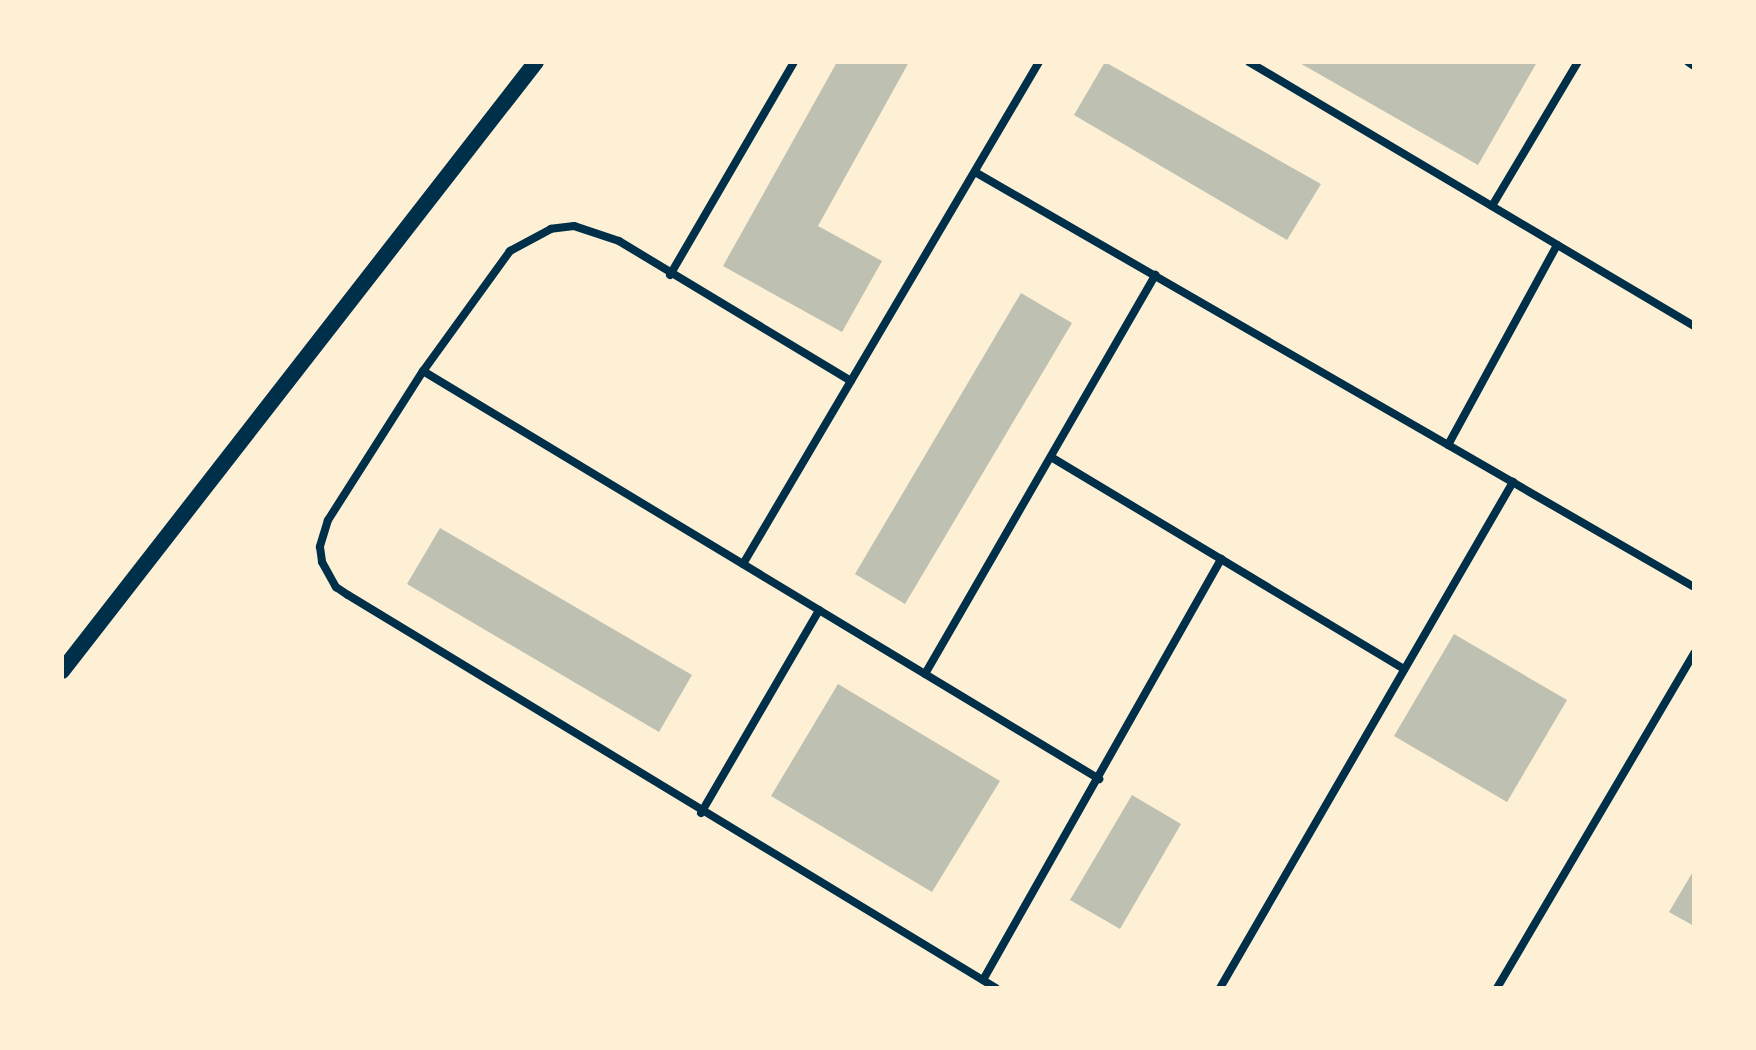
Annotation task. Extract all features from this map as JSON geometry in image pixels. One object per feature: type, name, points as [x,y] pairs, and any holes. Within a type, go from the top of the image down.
[{"type":"main road","points":[[62,671],[536,62]]},
{"type":"street","points":[[670,275],[794,62]]},
{"type":"street","points":[[743,564],[1039,62]]},
{"type":"street","points":[[1249,62],[1694,326]]},
{"type":"street","points":[[1492,206],[1578,62]]},
{"type":"street","points":[[1688,62],[1694,66]]},
{"type":"street","points":[[975,172],[1694,587]]},
{"type":"street","points":[[851,381],[598,231],[574,226],[528,237],[510,251],[423,371],[328,520],[320,547],[328,575],[348,595],[701,813],[996,988]]},
{"type":"street","points":[[1448,445],[1557,245]]},
{"type":"street","points":[[925,674],[1155,275]]},
{"type":"street","points":[[423,371],[1099,779]]},
{"type":"street","points":[[1051,457],[1404,669]]},
{"type":"street","points":[[1220,988],[1513,482]]},
{"type":"street","points":[[983,980],[1221,559]]},
{"type":"street","points":[[701,813],[819,610]]},
{"type":"street","points":[[1497,988],[1694,653]]},
{"type":"building","points":[[837,62],[909,62],[818,226],[882,261],[842,332],[723,266]]},
{"type":"building","points":[[1105,62],[1321,184],[1287,240],[1074,115]]},
{"type":"building","points":[[1298,62],[1537,62],[1478,165]]},
{"type":"building","points":[[1021,293],[1072,323],[905,604],[855,574]]},
{"type":"building","points":[[440,528],[692,675],[659,732],[407,584]]},
{"type":"building","points":[[1454,634],[1567,700],[1507,802],[1394,736]]},
{"type":"building","points":[[838,684],[1000,781],[932,892],[771,796]]},
{"type":"building","points":[[1132,795],[1181,824],[1120,929],[1070,900]]},
{"type":"building","points":[[1694,870],[1694,926],[1669,912]]}]
